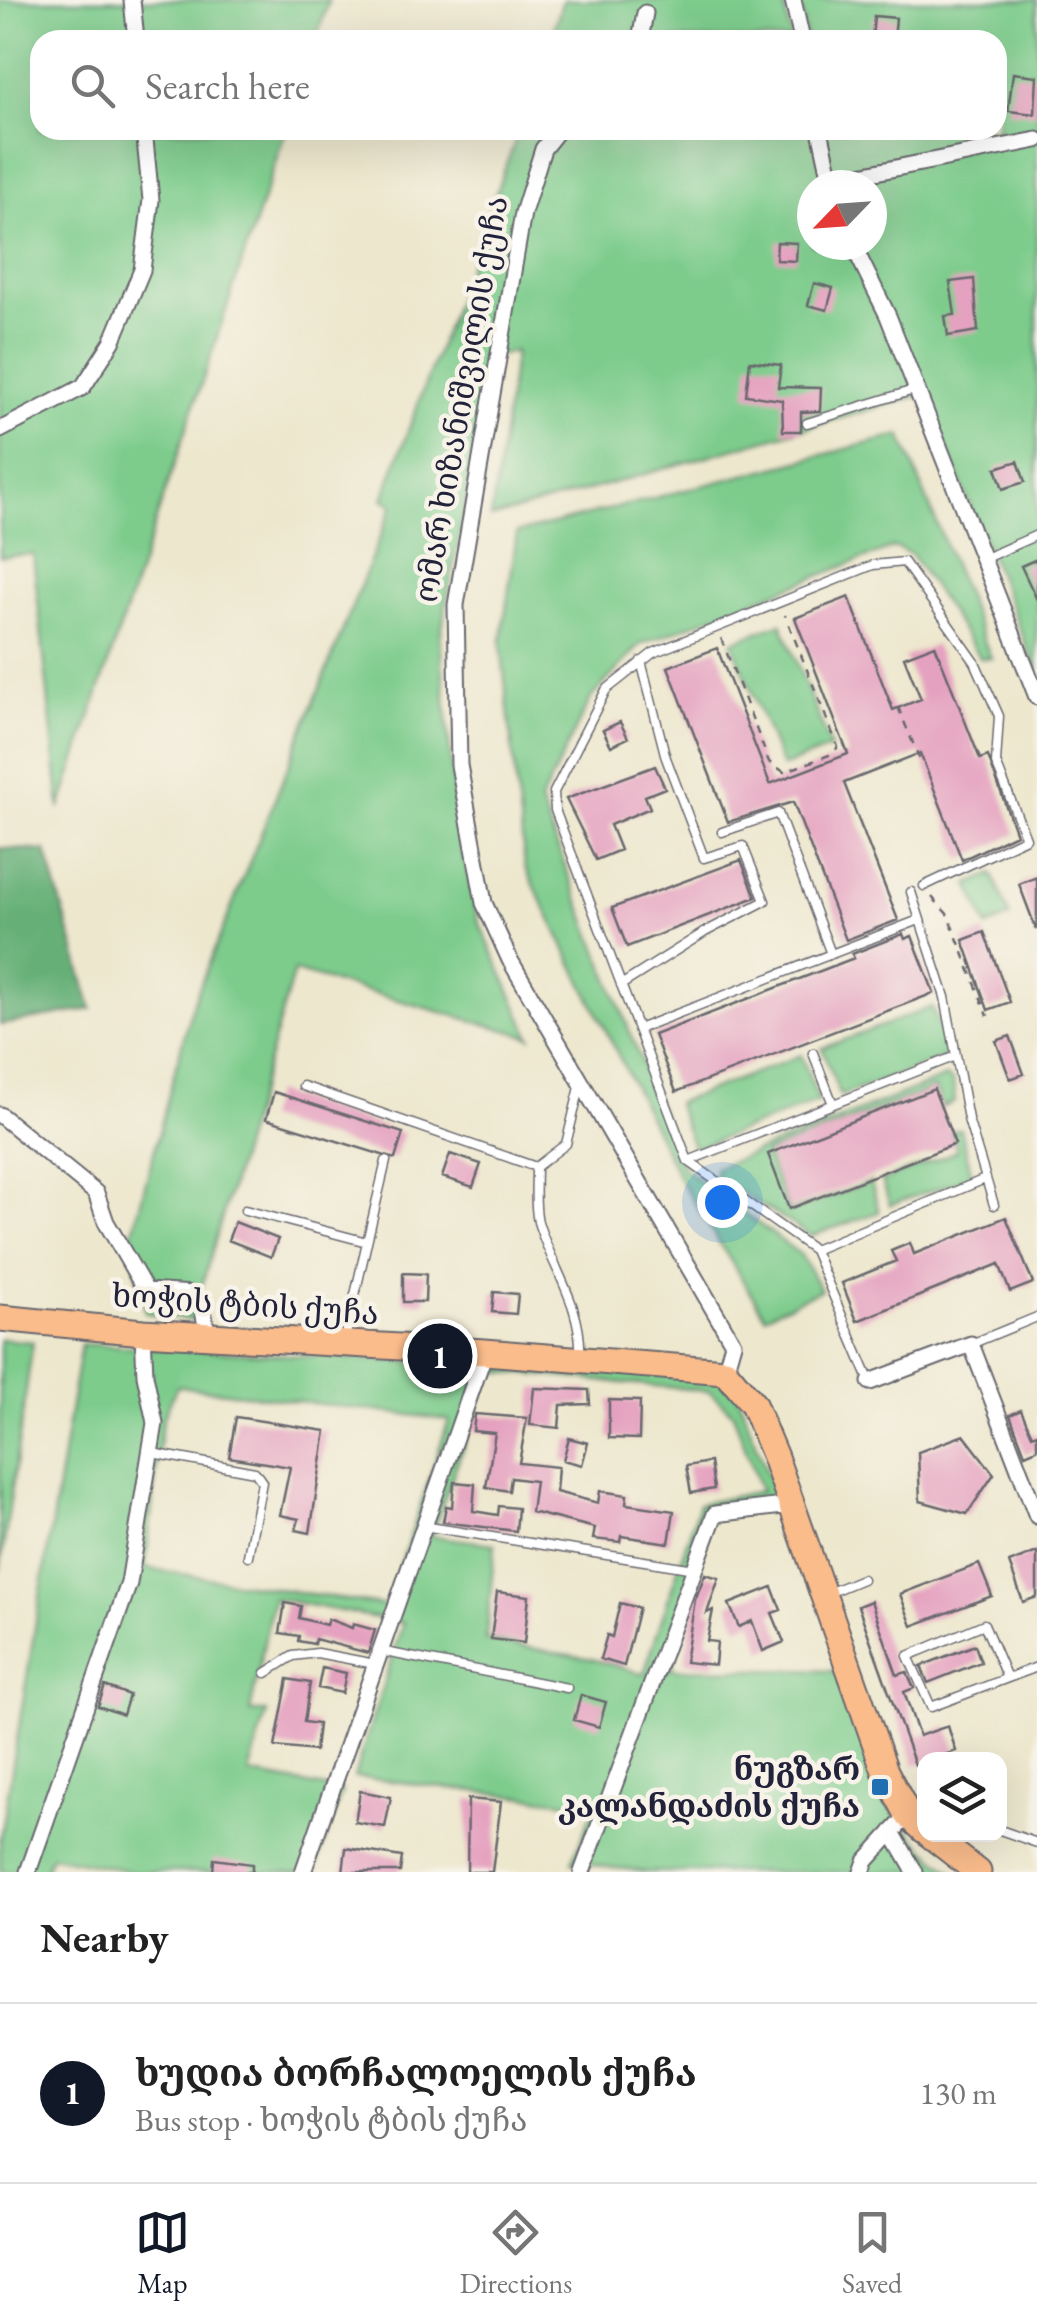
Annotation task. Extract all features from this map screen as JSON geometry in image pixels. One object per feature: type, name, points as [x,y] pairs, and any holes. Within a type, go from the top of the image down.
[{"type":"main road","name":"ხოჭის ტბის ქუჩა","points":[[0,1318],[143,1332],[484,1352],[725,1372]]},
{"type":"main road","points":[[725,1372],[753,1404],[885,1771],[916,1824],[978,1872]]},
{"type":"street","points":[[132,0],[135,30]]},
{"type":"street","points":[[794,0],[800,30]]},
{"type":"street","points":[[642,30],[645,13]]},
{"type":"street","points":[[0,430],[83,387],[112,342],[142,270],[151,200],[145,140]]},
{"type":"street","name":"ომარ ხიზანიშვილის ქუჩა","points":[[550,140],[543,149],[524,213],[464,548],[456,605],[459,765],[484,903],[510,960],[583,1079],[733,1342],[725,1372]]},
{"type":"street","points":[[822,140],[828,170]]},
{"type":"street","points":[[887,171],[1037,140]]},
{"type":"street","points":[[860,260],[888,316],[983,559],[1030,660],[1037,697]]},
{"type":"street","points":[[0,1115],[96,1193],[115,1240],[146,1291],[192,1294],[202,1305],[208,1336]]},
{"type":"street","points":[[28,1872],[129,1583],[155,1422],[145,1375],[143,1332]]},
{"type":"street","points":[[870,1382],[970,1344],[1037,1516]]},
{"type":"street","points":[[303,1872],[484,1352]]},
{"type":"street","points":[[582,1872],[715,1514],[792,1505]]},
{"type":"street","points":[[913,1870],[916,1824]]},
{"type":"street","points":[[862,1872],[866,1861],[916,1824]]},
{"type":"lane","points":[[807,423],[917,389]]},
{"type":"lane","points":[[983,559],[1037,535]]},
{"type":"lane","points":[[870,1382],[814,1250],[688,1160],[555,810],[554,792],[606,690],[641,662],[873,565],[904,562],[976,662],[1000,716],[996,763],[1026,838],[924,886]]},
{"type":"lane","points":[[622,985],[704,932],[765,901],[743,846],[704,858],[666,758],[641,662]]},
{"type":"lane","points":[[722,832],[778,813],[832,954]]},
{"type":"lane","points":[[911,892],[945,997],[994,1206]]},
{"type":"lane","points":[[638,1028],[919,920]]},
{"type":"lane","points":[[813,1053],[833,1104]]},
{"type":"lane","points":[[688,1160],[956,1056]]},
{"type":"lane","points":[[536,1167],[566,1144],[574,1100],[583,1079]]},
{"type":"lane","points":[[303,1086],[536,1167]]},
{"type":"lane","points":[[344,1344],[386,1161]]},
{"type":"lane","points":[[536,1167],[538,1220],[566,1280],[581,1339],[580,1359]]},
{"type":"lane","points":[[814,1250],[985,1179]]},
{"type":"lane","points":[[244,1210],[367,1242]]},
{"type":"lane","points":[[970,1344],[1037,1316]]},
{"type":"lane","points":[[152,1453],[254,1472],[262,1482],[248,1556]]},
{"type":"lane","points":[[423,1526],[695,1569]]},
{"type":"lane","points":[[823,1595],[862,1579]]},
{"type":"lane","points":[[1007,1678],[984,1624],[908,1656],[931,1707],[1037,1667]]},
{"type":"lane","points":[[266,1673],[293,1656],[318,1653],[378,1658],[567,1688]]},
{"type":"lane","points":[[1007,1832],[1037,1843]]},
{"type":"path","points":[[717,627],[773,769],[784,772],[832,754],[838,748],[780,602]]},
{"type":"path","points":[[898,707],[920,760]]},
{"type":"path","points":[[924,886],[948,914],[988,1016]]},
{"type":"green space","points":[[0,0],[329,0],[319,30],[30,30],[30,140],[283,140],[60,808],[33,554],[0,557]]},
{"type":"green space","points":[[563,0],[783,0],[790,30],[553,30]]},
{"type":"green space","points":[[800,0],[1037,0],[1037,672],[925,394],[491,518],[515,351],[493,357],[440,638],[456,819],[478,920],[531,1037],[294,971],[192,1320],[146,1313],[130,1243],[192,1006],[393,505],[383,499],[515,140],[1007,140],[1007,30],[804,30]]},
{"type":"green space","points":[[901,435],[991,658],[980,658],[911,554],[894,547],[641,644],[591,698],[540,802],[683,1168],[801,1255],[821,1290],[765,1316],[680,1180],[525,867],[501,644],[517,533]]},
{"type":"green space","points":[[781,623],[831,748],[782,767],[732,642]]},
{"type":"green space","points":[[0,848],[46,851],[92,1009],[0,1025]]},
{"type":"green space","points":[[993,874],[1010,917],[987,927],[969,884]]},
{"type":"green space","points":[[932,1007],[950,1056],[840,1096],[822,1048]]},
{"type":"green space","points":[[801,1055],[819,1101],[694,1149],[676,1103]]},
{"type":"green space","points":[[946,1077],[953,1081],[955,1102],[943,1107],[935,1088],[765,1153],[789,1212],[871,1182],[879,1212],[811,1236],[715,1177],[715,1168]]},
{"type":"green space","points":[[960,1129],[971,1171],[968,1178],[890,1205],[882,1181],[957,1151],[951,1131]]},
{"type":"green space","points":[[0,1339],[33,1342],[0,1571]]},
{"type":"green space","points":[[81,1344],[722,1378],[739,1398],[777,1500],[707,1510],[672,1669],[838,1671],[868,1756],[893,1807],[917,1842],[953,1872],[646,1872],[572,1862],[595,1805],[354,1777],[403,1623],[273,1598],[250,1712],[267,1712],[249,1774],[342,1791],[315,1872],[134,1872],[51,1856],[45,1872],[0,1872],[0,1843]],"holes":[[[490,1371],[709,1391],[733,1413],[761,1491],[699,1504],[644,1674],[592,1659],[486,1640],[495,1544],[431,1536]],[[177,1386],[449,1420],[387,1606],[145,1568],[162,1420]]]},
{"type":"building","points":[[874,16],[896,18],[895,30],[873,30]]},
{"type":"building","points":[[1013,73],[1037,76],[1035,114],[1008,111]]},
{"type":"building","points":[[777,242],[797,243],[796,261],[776,260]]},
{"type":"building","points":[[974,279],[978,331],[948,336],[945,316],[955,315],[950,282]]},
{"type":"building","points":[[814,283],[833,288],[827,310],[808,305]]},
{"type":"building","points":[[750,361],[781,365],[778,387],[821,388],[820,411],[801,412],[801,431],[783,431],[782,400],[746,395]]},
{"type":"building","points":[[1018,461],[1025,482],[1003,489],[996,468]]},
{"type":"building","points":[[1037,559],[1037,600],[1021,566]]},
{"type":"building","points":[[849,597],[893,710],[921,699],[904,657],[935,645],[980,759],[988,756],[1016,834],[962,860],[920,753],[844,783],[898,920],[846,940],[793,802],[728,822],[668,667],[717,648],[770,784],[848,754],[795,618]]},
{"type":"building","points":[[620,722],[628,738],[611,746],[603,730]]},
{"type":"building","points":[[655,766],[665,788],[645,796],[650,808],[610,825],[620,850],[596,860],[566,799]]},
{"type":"building","points":[[741,860],[756,897],[627,947],[612,908]]},
{"type":"building","points":[[1037,877],[1037,929],[1036,929],[1019,884]]},
{"type":"building","points":[[984,932],[1010,1002],[988,1010],[963,940]]},
{"type":"building","points":[[903,934],[905,939],[912,936],[934,993],[676,1092],[654,1035],[854,958],[852,954]]},
{"type":"building","points":[[1010,1036],[1024,1074],[1010,1079],[996,1041]]},
{"type":"building","points":[[934,1089],[955,1144],[789,1209],[768,1154]]},
{"type":"building","points":[[274,1092],[403,1133],[395,1159],[266,1119]]},
{"type":"building","points":[[450,1154],[481,1164],[473,1187],[442,1177]]},
{"type":"building","points":[[1006,1217],[1033,1283],[1010,1292],[999,1264],[857,1321],[842,1283],[896,1261],[891,1251],[910,1243],[914,1254]]},
{"type":"building","points":[[235,1222],[278,1239],[271,1257],[228,1240]]},
{"type":"building","points":[[403,1273],[426,1274],[425,1302],[403,1302]]},
{"type":"building","points":[[494,1292],[518,1294],[516,1314],[492,1312]]},
{"type":"building","points":[[534,1388],[589,1390],[590,1404],[561,1405],[559,1428],[530,1425]]},
{"type":"building","points":[[609,1400],[640,1401],[639,1439],[609,1438]]},
{"type":"building","points":[[1021,1410],[1032,1435],[1037,1433],[1037,1449],[1025,1454],[1010,1415]]},
{"type":"building","points":[[475,1414],[527,1418],[519,1463],[558,1467],[556,1492],[598,1503],[600,1491],[627,1495],[626,1504],[674,1511],[669,1543],[621,1536],[620,1542],[593,1539],[595,1528],[531,1512],[535,1481],[511,1478],[509,1491],[486,1487],[495,1433],[473,1431]]},
{"type":"building","points":[[236,1417],[326,1431],[310,1533],[296,1530],[299,1519],[280,1515],[290,1467],[229,1457]]},
{"type":"building","points":[[964,1435],[994,1474],[967,1514],[920,1501],[918,1452]]},
{"type":"building","points":[[569,1438],[588,1443],[582,1465],[563,1460]]},
{"type":"building","points":[[710,1462],[714,1489],[691,1493],[686,1466]]},
{"type":"building","points":[[454,1482],[475,1484],[473,1511],[498,1515],[499,1506],[518,1508],[516,1531],[443,1522],[446,1506],[452,1507]]},
{"type":"building","points":[[1037,1552],[1037,1597],[1023,1602],[1009,1563]]},
{"type":"building","points":[[979,1564],[992,1596],[912,1626],[900,1594]]},
{"type":"building","points":[[705,1574],[719,1578],[707,1613],[713,1610],[707,1641],[717,1642],[715,1665],[685,1662],[695,1600]]},
{"type":"building","points":[[772,1587],[781,1610],[772,1613],[784,1642],[763,1651],[752,1621],[739,1627],[729,1604]]},
{"type":"building","points":[[497,1592],[529,1596],[524,1643],[491,1639]]},
{"type":"building","points":[[871,1601],[897,1675],[907,1672],[914,1688],[904,1692],[919,1736],[948,1726],[956,1751],[917,1752],[915,1765],[858,1606]]},
{"type":"building","points":[[285,1603],[301,1606],[299,1618],[326,1625],[328,1619],[352,1628],[353,1624],[375,1630],[368,1653],[315,1639],[314,1644],[298,1641],[299,1636],[280,1633]]},
{"type":"building","points":[[620,1603],[639,1608],[624,1666],[600,1659],[607,1635],[612,1637]]},
{"type":"building","points":[[975,1645],[981,1662],[928,1683],[921,1666]]},
{"type":"building","points":[[322,1668],[346,1673],[342,1693],[318,1688]]},
{"type":"building","points":[[288,1679],[310,1683],[304,1722],[318,1724],[315,1751],[275,1747]]},
{"type":"building","points":[[105,1686],[129,1695],[123,1715],[98,1706]]},
{"type":"building","points":[[581,1695],[606,1702],[599,1727],[574,1720]]},
{"type":"building","points":[[360,1791],[391,1797],[385,1827],[355,1822]]},
{"type":"building","points":[[468,1799],[501,1802],[492,1872],[467,1872]]},
{"type":"building","points":[[346,1848],[402,1857],[400,1872],[343,1872]]},
{"type":"building","points":[[214,1859],[252,1864],[252,1872],[213,1872]]},
{"type":"place","name":"ხუდია ბორჩალოელის ქუჩა","points":[[440,1356]]},
{"type":"place","name":"ნუგზარ კალანდაძის ქუჩა","points":[[880,1787]]}]
